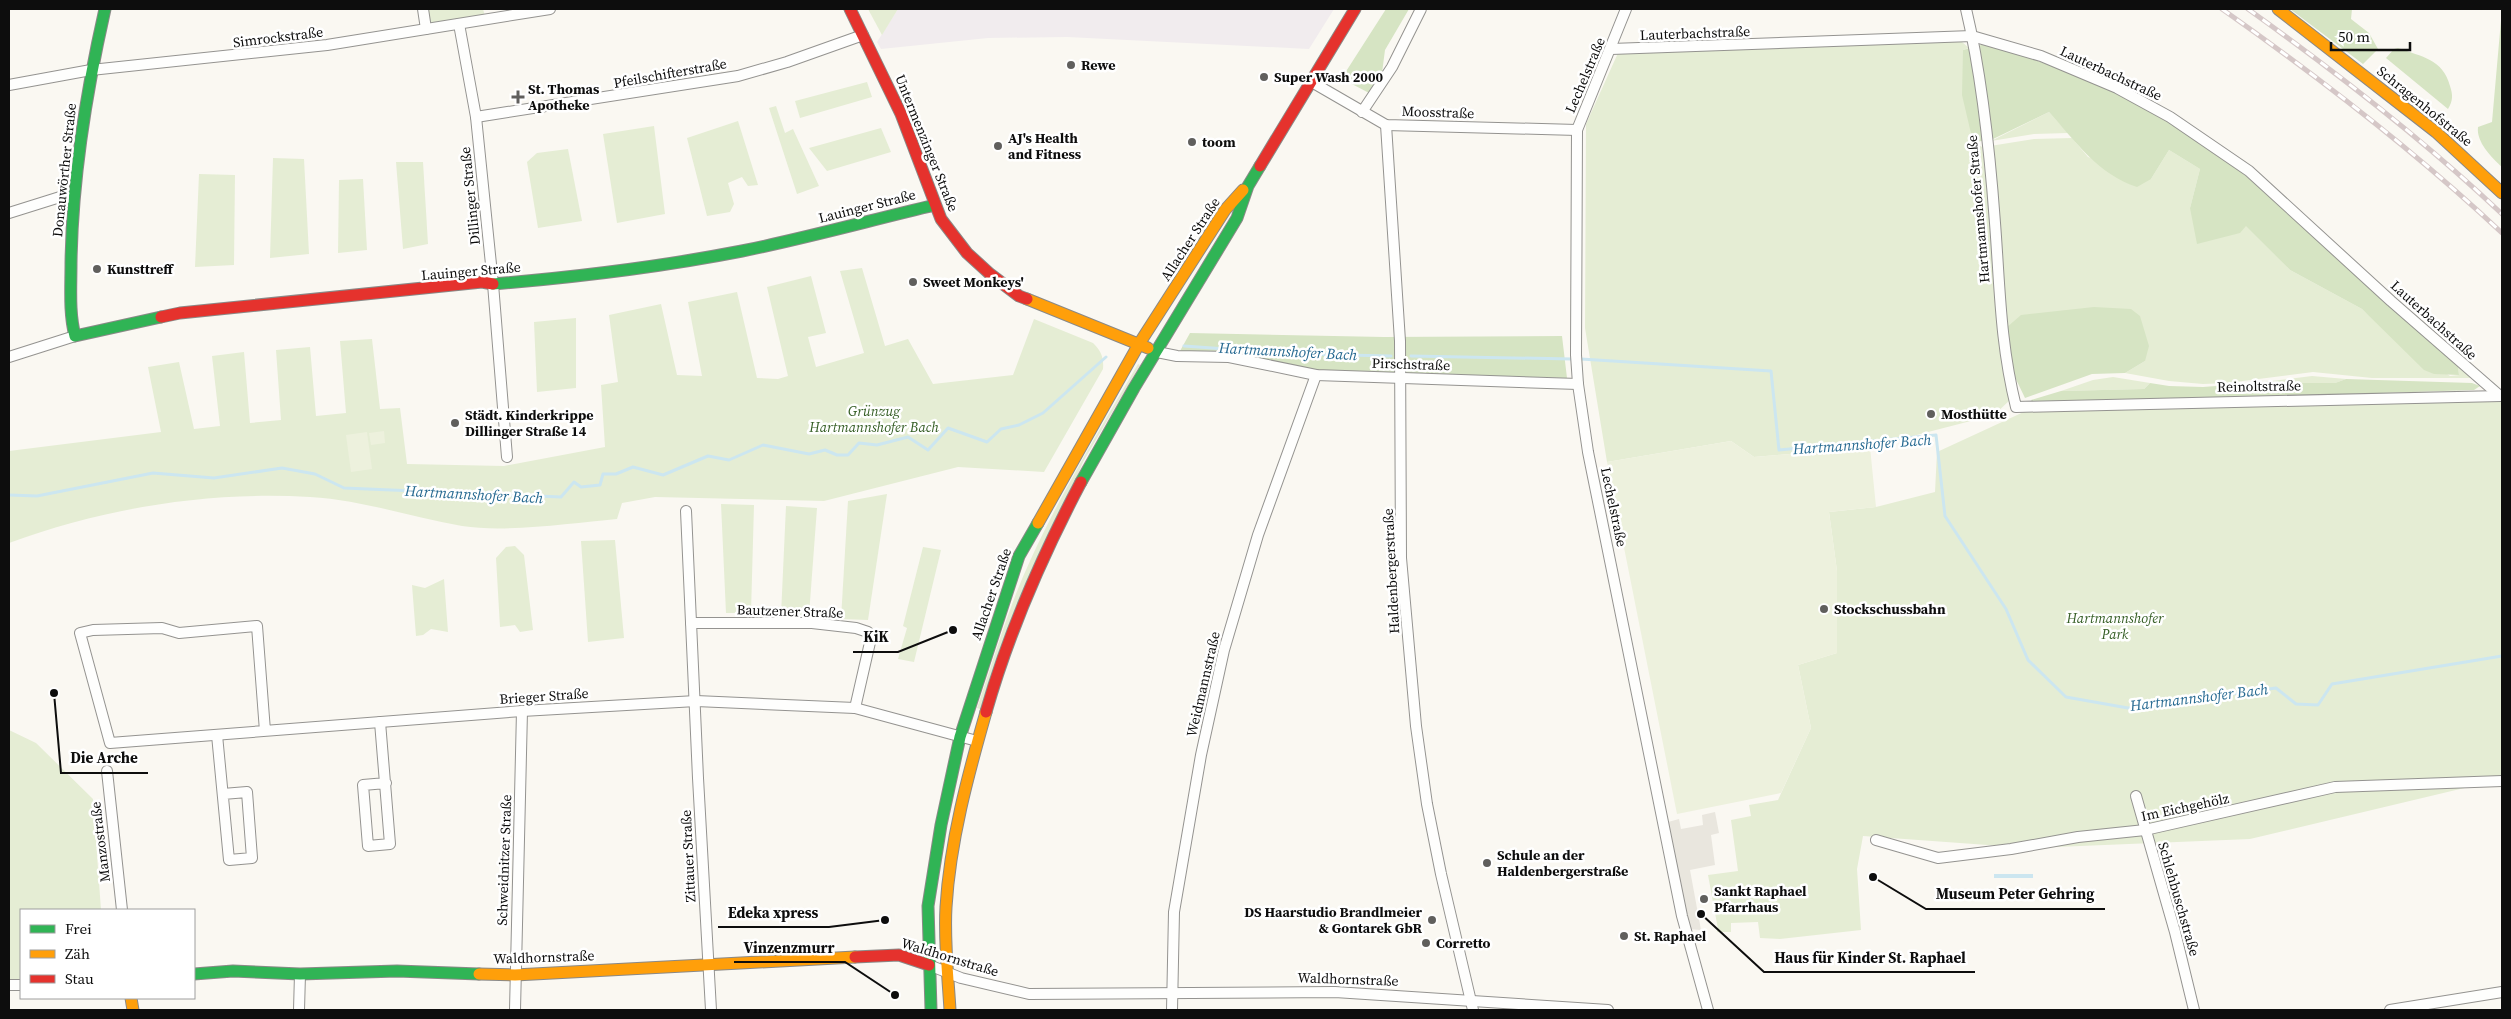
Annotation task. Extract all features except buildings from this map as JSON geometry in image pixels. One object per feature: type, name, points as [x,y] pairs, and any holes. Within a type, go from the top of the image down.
[{"type":"street","name":"Donauwörther Straße","points":[[75,336],[72,325],[70,277],[74,198],[91,70],[105,9]]},
{"type":"street","points":[[423,9],[426,29]]},
{"type":"street","name":"Simrockstraße","points":[[9,85],[91,70],[327,45],[459,24],[487,14],[550,9]]},
{"type":"street","name":"Untermenzinger Straße","points":[[850,9],[901,114],[941,219],[962,248],[977,264],[1006,287],[1046,307],[1157,352]]},
{"type":"street","points":[[1362,112],[1392,68],[1421,9]]},
{"type":"street","name":"Lechelstraße","points":[[1626,9],[1577,130],[1578,384],[1588,452],[1682,916],[1708,1010]]},
{"type":"street","name":"Hartmannshofer Straße","points":[[1966,9],[1972,36],[1992,188],[2001,326],[2007,369],[2016,407]]},
{"type":"street","name":"Schragenhofstraße","points":[[2278,9],[2436,132],[2502,193]]},
{"type":"street","name":"Allacher Straße","points":[[950,1010],[945,920],[947,893],[962,806],[977,741],[1005,650],[1040,564],[1102,440],[1237,218],[1248,186],[1351,10]]},
{"type":"street","name":"Dillinger Straße","points":[[459,24],[476,117],[493,284],[506,457]]},
{"type":"street","name":"Pfeilschifterstraße","points":[[476,117],[738,76],[787,62],[863,35]]},
{"type":"street","name":"Lauterbachstraße","points":[[1611,49],[1972,36],[2041,56],[2117,88],[2170,117],[2249,171],[2391,301],[2501,396]]},
{"type":"street","name":"Moosstraße","points":[[1310,81],[1386,125],[1577,130]]},
{"type":"street","name":"Haldenbergerstraße","points":[[1386,125],[1400,341],[1401,558],[1416,726],[1427,804],[1441,874],[1472,1005]]},
{"type":"street","name":"Allacher Straße","points":[[931,1010],[929,964],[930,896],[941,825],[960,737],[1019,556],[1139,344],[1225,210],[1248,186]]},
{"type":"street","points":[[9,213],[60,198],[74,198]]},
{"type":"street","name":"Lauinger Straße","points":[[9,357],[75,336],[180,313],[482,282],[493,284],[594,275],[709,258],[934,204]]},
{"type":"street","name":"Pirschstraße","points":[[1157,352],[1177,356],[1229,357],[1316,375],[1401,376],[1578,384]]},
{"type":"street","name":"Weidmannstraße","points":[[1172,1010],[1174,912],[1201,755],[1224,650],[1261,526],[1316,375]]},
{"type":"street","name":"Reinoltstraße","points":[[2016,407],[2239,400],[2501,396]]},
{"type":"street","points":[[686,511],[696,701]]},
{"type":"street","name":"Bautzener Straße","points":[[691,623],[812,623],[856,628],[868,632],[871,638],[854,708]]},
{"type":"street","name":"Brieger Straße","points":[[265,732],[257,626],[179,633],[162,628],[93,630],[80,633],[110,743],[265,732],[522,711],[696,701],[854,708],[977,741]]},
{"type":"street","name":"Zittauer Straße","points":[[696,701],[698,778],[711,1010]]},
{"type":"street","name":"Schweidnitzer Straße","points":[[515,1010],[522,711]]},
{"type":"street","points":[[380,722],[386,783],[390,844],[368,846],[363,785],[386,783]]},
{"type":"street","points":[[217,735],[229,860],[252,858],[248,792],[223,794]]},
{"type":"street","name":"Manzostraße","points":[[107,771],[122,909]]},
{"type":"street","name":"Im Eichgehölz","points":[[1876,840],[1938,858],[2011,849],[2078,837],[2145,830],[2335,787],[2502,782]]},
{"type":"street","name":"Schlehbuschstraße","points":[[2136,796],[2175,932],[2194,1010]]},
{"type":"street","name":"Waldhornstraße","points":[[195,974],[233,971],[300,974],[397,971],[515,974],[885,954],[899,955],[929,964],[948,973],[1017,993],[1335,992],[1472,1005],[1608,1010]]},
{"type":"street","points":[[299,1010],[300,974]]},
{"type":"street","points":[[2390,1010],[2502,992]]},
{"type":"shaded area","points":[[898,9],[1334,9],[1309,49],[1067,37],[988,38],[881,49],[877,42]]},
{"type":"shaded area","points":[[1715,812],[1719,833],[1711,835],[1715,865],[1690,870],[1701,930],[1688,929],[1668,822],[1679,819],[1681,829],[1703,825],[1702,815]]},
{"type":"green space","points":[[425,9],[483,9],[485,16],[427,25]]},
{"type":"green space","points":[[868,9],[898,9],[882,35]]},
{"type":"green space","points":[[1386,9],[1409,9],[1385,50],[1382,73],[1371,94],[1350,83],[1345,73]]},
{"type":"green space","points":[[2290,9],[2352,9],[2351,19],[2369,33],[2378,49],[2363,64]]},
{"type":"green space","points":[[2502,9],[2502,167],[2482,144],[2478,127],[2492,122]]},
{"type":"green space","points":[[1943,41],[1962,42],[1969,48],[1963,50],[1973,142],[1982,147],[1999,337],[2010,400],[1994,415],[1870,447],[1754,457],[1731,441],[1607,462],[1585,328],[1586,124],[1618,53]]},
{"type":"green space","points":[[1985,44],[2056,67],[2103,86],[2148,108],[2208,147],[2282,206],[2318,238],[2458,366],[2459,375],[2434,374],[2424,370],[2362,309],[2290,270],[2246,226],[2240,233],[2197,244],[2190,208],[2200,169],[2169,150],[2151,179],[2137,187],[2123,182],[2099,166],[2049,112],[1991,140],[1973,142],[1962,95],[1963,50]]},
{"type":"green space","points":[[2398,48],[2430,60],[2442,70],[2447,77],[2452,92],[2452,101],[2448,109],[2386,58],[2394,49]]},
{"type":"green space","points":[[2389,78],[2431,116],[2429,118],[2386,82]]},
{"type":"green space","points":[[867,82],[872,97],[800,118],[795,101]]},
{"type":"green space","points":[[776,106],[785,133],[793,129],[819,186],[797,194],[769,108]]},
{"type":"green space","points":[[2049,112],[2068,133],[2034,134],[1991,141]]},
{"type":"green space","points":[[738,121],[758,185],[748,186],[742,177],[728,183],[734,204],[730,212],[707,216],[687,138]]},
{"type":"green space","points":[[654,126],[665,214],[617,223],[603,134]]},
{"type":"green space","points":[[881,128],[891,152],[827,171],[809,148]]},
{"type":"green space","points":[[2072,138],[2088,157],[2151,179],[2169,150],[2200,169],[2190,208],[2246,225],[2290,270],[2362,309],[2390,334],[2450,376],[2459,375],[2458,367],[2472,378],[2372,378],[2313,372],[2227,383],[2203,384],[2169,381],[2125,373],[2145,361],[2006,328],[1990,146],[2034,139]]},
{"type":"green space","points":[[568,149],[582,221],[538,228],[527,162],[537,153]]},
{"type":"green space","points":[[273,158],[304,159],[309,254],[270,258]]},
{"type":"green space","points":[[396,162],[423,162],[428,244],[403,249]]},
{"type":"green space","points":[[199,174],[235,175],[234,265],[195,267]]},
{"type":"green space","points":[[363,179],[367,250],[338,253],[339,180]]},
{"type":"green space","name":"Grünzug Hartmannshofer Bach","points":[[862,268],[885,346],[908,339],[933,384],[1013,375],[1034,319],[1093,343],[1096,346],[1103,361],[1103,369],[1044,472],[958,467],[824,501],[655,497],[622,503],[617,519],[519,528],[462,526],[367,505],[329,499],[271,496],[233,497],[195,500],[119,511],[82,520],[9,543],[9,451],[161,432],[148,367],[179,362],[194,429],[220,426],[212,356],[244,352],[250,423],[281,420],[276,350],[310,347],[316,416],[346,413],[340,341],[372,339],[380,409],[400,408],[407,464],[504,466],[605,447],[601,385],[618,382],[609,315],[661,304],[677,375],[702,376],[688,302],[737,292],[757,378],[778,379],[788,376],[767,287],[811,276],[826,333],[808,337],[816,367],[864,353],[840,271]]},
{"type":"green space","points":[[2094,307],[2131,309],[2140,316],[2149,346],[2145,361],[2125,373],[2092,374],[2025,398],[2012,371],[2006,328],[2021,315]]},
{"type":"green space","points":[[576,318],[576,388],[537,392],[534,322]]},
{"type":"green space","points":[[1190,333],[1384,337],[1562,336],[1567,378],[1316,372],[1180,351]]},
{"type":"green space","points":[[1138,364],[1140,365],[1083,462],[983,710],[977,708],[1008,615],[1030,561],[1068,486]]},
{"type":"green space","points":[[2312,376],[2346,379],[2335,383],[2256,383]]},
{"type":"green space","points":[[2113,377],[2150,383],[2144,389],[2061,391],[2093,380]]},
{"type":"green space","points":[[2346,379],[2472,383],[2480,386],[2474,390],[2033,404],[2031,400],[2061,391],[2144,389],[2150,383],[2169,386],[2203,387],[2256,383],[2335,383]]},
{"type":"green space","name":"Hartmannshofer Park","points":[[2502,398],[2502,779],[2250,839],[2029,848],[1863,836],[1857,869],[1861,930],[1780,939],[1760,938],[1758,922],[1731,923],[1731,932],[1717,932],[1708,875],[1738,871],[1731,820],[1751,816],[1749,805],[1778,800],[1811,728],[1798,665],[1837,653],[1837,571],[1829,512],[1876,507],[1935,492],[1937,452],[2028,410]]},
{"type":"green space","points":[[384,431],[385,443],[371,445],[369,433]]},
{"type":"green space","points":[[367,432],[372,469],[351,472],[346,435]]},
{"type":"green space","points":[[1731,441],[1754,457],[1870,447],[1876,507],[1829,512],[1837,571],[1837,653],[1798,665],[1811,728],[1781,793],[1677,814],[1607,462]]},
{"type":"green space","points":[[887,494],[868,620],[841,619],[848,501]]},
{"type":"green space","points":[[721,504],[754,505],[751,613],[726,613]]},
{"type":"green space","points":[[786,506],[817,508],[809,615],[781,615]]},
{"type":"green space","points":[[615,540],[624,638],[588,642],[581,541]]},
{"type":"green space","points":[[515,546],[524,555],[533,630],[520,632],[515,625],[500,627],[496,558],[506,547]]},
{"type":"green space","points":[[923,547],[941,550],[914,662],[898,659],[907,628],[903,626]]},
{"type":"green space","points":[[444,579],[448,632],[431,629],[423,635],[416,636],[412,585],[425,588]]},
{"type":"green space","points":[[9,730],[36,743],[93,799],[101,909],[20,909],[20,981],[9,981]]},
{"type":"water","points":[[1994,874],[2033,874],[2033,878],[1994,878]]},
{"type":"waterway","name":"Hartmannshofer Bach","points":[[1184,346],[1298,354],[1391,356]]},
{"type":"waterway","name":"Hartmannshofer Bach","points":[[1411,356],[1572,359]]},
{"type":"waterway","name":"Hartmannshofer Bach","points":[[9,495],[37,496],[153,473],[214,478],[282,468],[315,474],[344,488],[561,497],[574,482],[581,487],[600,485],[603,474],[616,474],[633,467],[663,475],[708,456],[729,460],[763,445],[809,454],[825,450],[837,455],[848,455],[859,443],[877,445],[908,437],[928,450],[948,428],[987,442],[1001,429],[1019,425],[1043,413],[1106,357]]},
{"type":"waterway","name":"Hartmannshofer Bach","points":[[1581,359],[1771,371],[1779,450],[1936,435],[1945,516],[2006,609],[2028,660],[2066,697],[2128,708],[2276,688],[2296,704],[2318,705],[2332,684],[2502,656]]},
{"type":"railway","points":[[2222,9],[2366,116],[2435,173],[2502,233]]},
{"type":"railway","points":[[2248,9],[2378,107],[2441,159],[2502,214]]},
{"type":"traffic: fast","points":[[105,9],[86,104],[77,168],[71,264],[73,327],[75,336],[161,317]]},
{"type":"traffic: fast","points":[[1081,482],[1134,388],[1237,218],[1248,186],[1260,166]]},
{"type":"traffic: fast","points":[[493,284],[618,271],[711,257],[791,240],[935,205]]},
{"type":"traffic: fast","points":[[931,1010],[928,906],[941,825],[960,737],[1019,556],[1038,523]]},
{"type":"traffic: fast","points":[[195,974],[233,971],[300,974],[397,971],[479,974]]},
{"type":"traffic: slow","points":[[2278,9],[2436,132],[2502,193]]},
{"type":"traffic: slow","points":[[1038,523],[1139,344],[1225,210],[1243,190]]},
{"type":"traffic: slow","points":[[1027,299],[1148,348]]},
{"type":"traffic: slow","points":[[950,1010],[946,958],[948,882],[961,808],[986,712]]},
{"type":"traffic: slow","points":[[479,974],[515,975],[855,957]]},
{"type":"traffic: slow","points":[[131,999],[133,1010]]},
{"type":"traffic: jam","points":[[850,9],[901,114],[941,219],[967,253],[990,274],[1019,296],[1027,299]]},
{"type":"traffic: jam","points":[[1260,166],[1355,9]]},
{"type":"traffic: jam","points":[[161,317],[180,313],[482,282],[493,284]]},
{"type":"traffic: jam","points":[[986,712],[1016,623],[1040,566],[1081,482]]},
{"type":"traffic: jam","points":[[855,957],[899,955],[929,965]]},
{"type":"place","name":"Rewe","points":[[1071,65]]},
{"type":"place","name":"Super Wash 2000","points":[[1264,77]]},
{"type":"place","name":"St. Thomas Apotheke","points":[[518,97]]},
{"type":"place","name":"toom","points":[[1192,142]]},
{"type":"place","name":"AJ's Health and Fitness","points":[[998,146]]},
{"type":"place","name":"Kunsttreff","points":[[97,269]]},
{"type":"place","name":"Sweet Monkeys'","points":[[913,282]]},
{"type":"place","name":"Mosthütte","points":[[1931,414]]},
{"type":"place","name":"Städt. Kinderkrippe Dillinger Straße 14","points":[[455,423]]},
{"type":"place","name":"Stockschussbahn","points":[[1824,609]]},
{"type":"place","name":"KiK","points":[[953,630]]},
{"type":"place","name":"Die Arche","points":[[54,693]]},
{"type":"place","name":"Schule an der Haldenbergerstraße","points":[[1487,863]]},
{"type":"place","name":"Museum Peter Gehring","points":[[1873,877]]},
{"type":"place","name":"Sankt Raphael Pfarrhaus","points":[[1704,899]]},
{"type":"place","name":"Haus für Kinder St. Raphael","points":[[1701,914]]},
{"type":"place","name":"Edeka xpress","points":[[885,920]]},
{"type":"place","name":"DS Haarstudio Brandlmeier & Gontarek GbR","points":[[1432,920]]},
{"type":"place","name":"St. Raphael","points":[[1624,936]]},
{"type":"place","name":"Corretto","points":[[1426,943]]},
{"type":"place","name":"Vinzenzmurr","points":[[895,995]]}]
